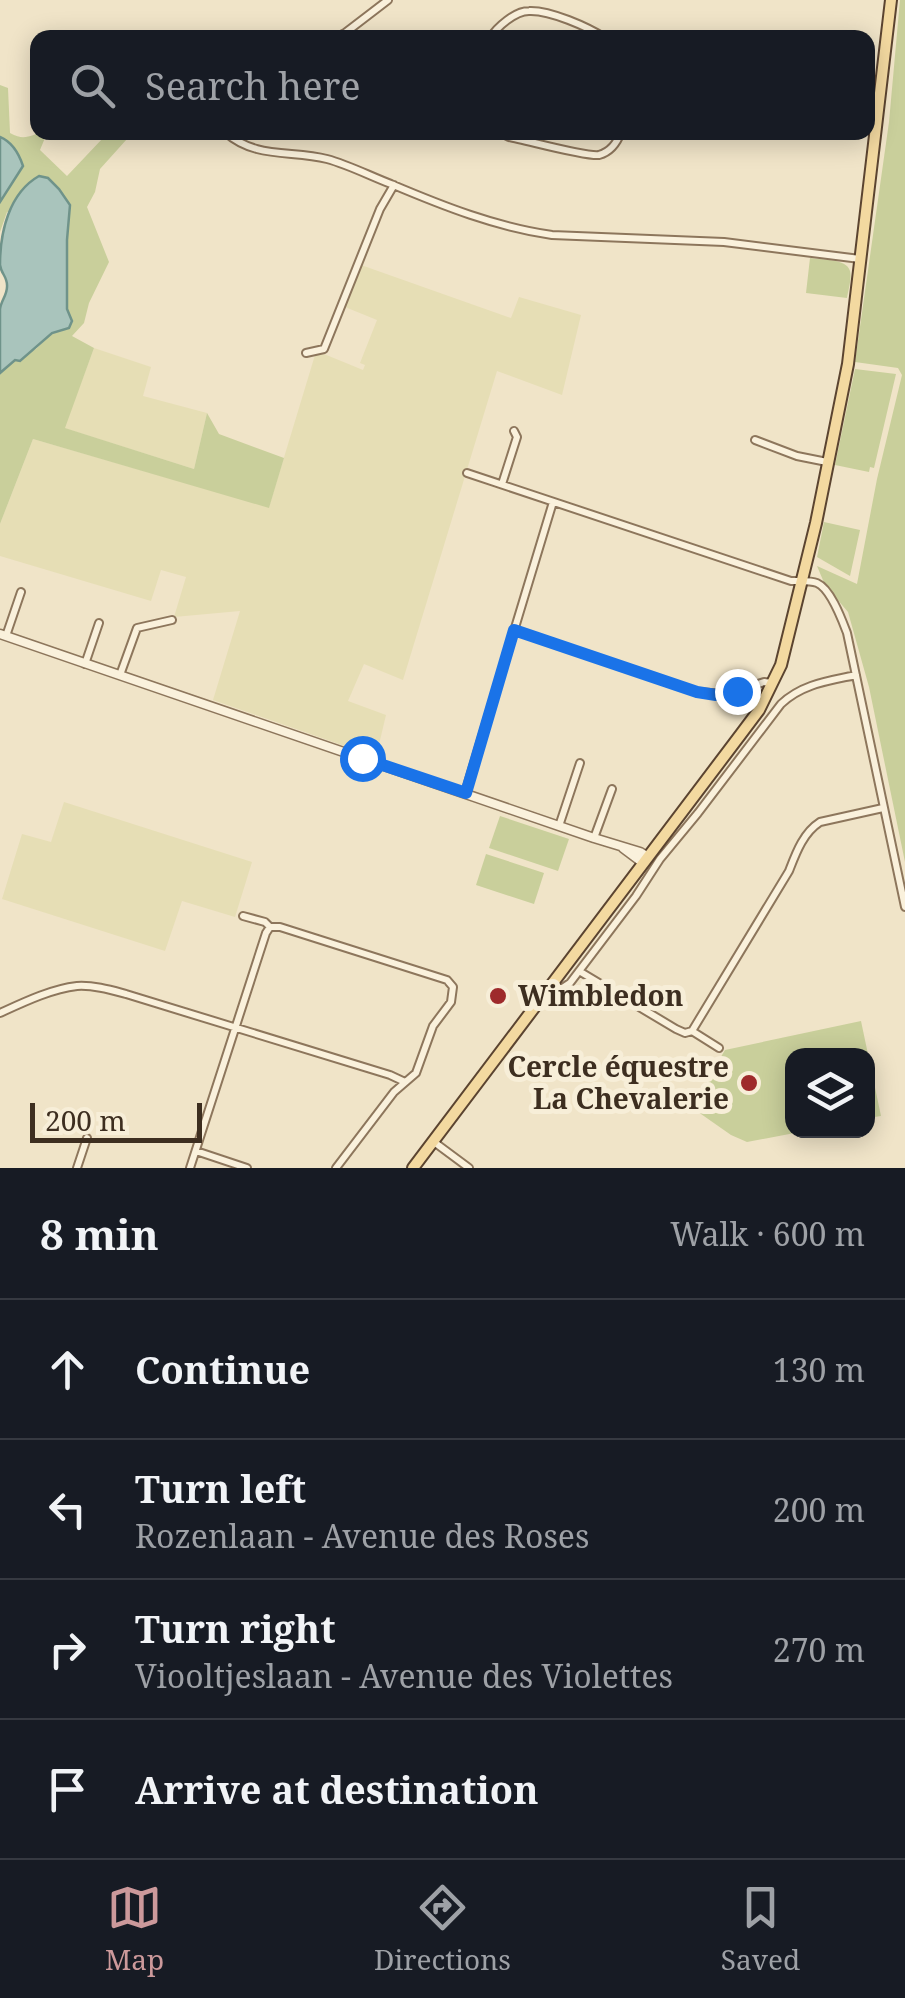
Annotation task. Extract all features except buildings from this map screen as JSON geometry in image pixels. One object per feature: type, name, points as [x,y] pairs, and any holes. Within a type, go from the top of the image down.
[{"type":"main road","points":[[875,95],[890,0]]},
{"type":"main road","points":[[413,1168],[759,710],[773,684],[802,582],[848,364],[870,140]]},
{"type":"street","points":[[346,30],[388,0]]},
{"type":"street","points":[[496,30],[530,11],[591,30]]},
{"type":"street","points":[[235,140],[254,150],[326,159],[487,221],[527,232],[724,242],[860,258]]},
{"type":"street","points":[[531,140],[591,155],[611,148],[619,140]]},
{"type":"street","points":[[306,353],[324,349],[380,209],[394,185]]},
{"type":"street","points":[[502,484],[517,438],[514,431]]},
{"type":"street","points":[[755,440],[797,456],[828,462]]},
{"type":"street","points":[[467,472],[791,580],[816,582],[836,606],[847,633],[905,907]]},
{"type":"street","points":[[466,793],[554,502]]},
{"type":"street","points":[[21,592],[3,635],[466,793],[623,848],[646,860]]},
{"type":"street","points":[[120,676],[136,628],[172,620]]},
{"type":"street","points":[[86,664],[99,623]]},
{"type":"street","points":[[514,630],[697,692],[726,694],[764,682],[773,684]]},
{"type":"street","points":[[549,988],[564,988],[579,971],[781,704],[807,686],[856,675]]},
{"type":"street","points":[[559,826],[580,763]]},
{"type":"street","points":[[594,838],[612,789]]},
{"type":"street","points":[[579,971],[676,1029],[692,1031],[790,872],[796,852],[812,828],[820,822],[883,808]]},
{"type":"street","points":[[243,916],[264,922],[270,928]]},
{"type":"street","points":[[270,928],[280,927],[451,982],[453,987],[451,1002],[432,1026],[416,1074],[394,1092],[336,1168]]},
{"type":"street","points":[[190,1168],[270,928]]},
{"type":"street","points":[[0,1014],[47,994],[78,986],[97,987],[405,1082]]},
{"type":"street","points":[[692,1031],[719,1048]]},
{"type":"street","points":[[77,1168],[87,1138]]},
{"type":"street","points":[[433,1141],[469,1168]]},
{"type":"street","points":[[196,1151],[247,1168]]},
{"type":"shaded area","points":[[361,265],[511,318],[519,297],[581,315],[562,395],[497,371],[403,680],[364,664],[348,701],[386,715],[376,757],[213,700],[240,611],[174,617],[186,577],[161,570],[151,601],[0,556],[0,524],[33,439],[269,507],[315,355],[324,354],[363,370],[365,365],[360,363],[377,320],[345,307]]},
{"type":"shaded area","points":[[94,348],[151,367],[143,396],[207,413],[194,469],[64,428]]},
{"type":"shaded area","points":[[64,802],[252,862],[235,917],[182,901],[165,951],[2,899],[22,834],[51,842]]},
{"type":"green space","points":[[900,0],[905,0],[905,862],[869,687],[848,612],[825,585],[817,566],[857,584],[902,375],[898,368],[855,362],[889,122]]},
{"type":"green space","points":[[0,85],[8,88],[10,133],[44,140],[40,150],[67,176],[101,140],[126,140],[100,169],[87,207],[109,262],[84,323],[72,336],[94,348],[65,428],[194,469],[207,413],[219,434],[284,458],[269,508],[33,439],[0,524],[0,373],[72,321],[67,309],[70,205],[7,212],[0,232],[0,202],[23,166],[14,149],[0,137]]},
{"type":"green space","points":[[810,258],[848,267],[851,277],[847,298],[806,293]]},
{"type":"green space","points":[[855,369],[896,374],[874,468],[870,467],[869,472],[835,465]]},
{"type":"green space","points":[[824,522],[860,530],[850,576],[817,557]]},
{"type":"green space","points":[[500,816],[569,839],[558,871],[489,848]]},
{"type":"green space","points":[[486,854],[544,873],[534,904],[476,885]]},
{"type":"green space","name":"Cercle équestre La Chevalerie","points":[[861,1021],[867,1048],[785,1048],[785,1135],[747,1142],[691,1107],[725,1050]]},
{"type":"green space","name":"Cercle équestre La Chevalerie","points":[[875,1088],[881,1116],[875,1117]]},
{"type":"water","points":[[0,137],[14,149],[23,166],[0,202]]},
{"type":"water","points":[[39,176],[48,178],[70,205],[67,309],[72,321],[69,328],[52,333],[0,373],[0,309],[7,287],[0,265],[2,240],[13,203]]},
{"type":"place","name":"Wimbledon","points":[[498,996]]},
{"type":"place","name":"Cercle équestre La Chevalerie","points":[[749,1083]]},
{"type":"route","points":[[362,758],[466,793],[514,630],[697,692],[716,695],[737,691]]}]
